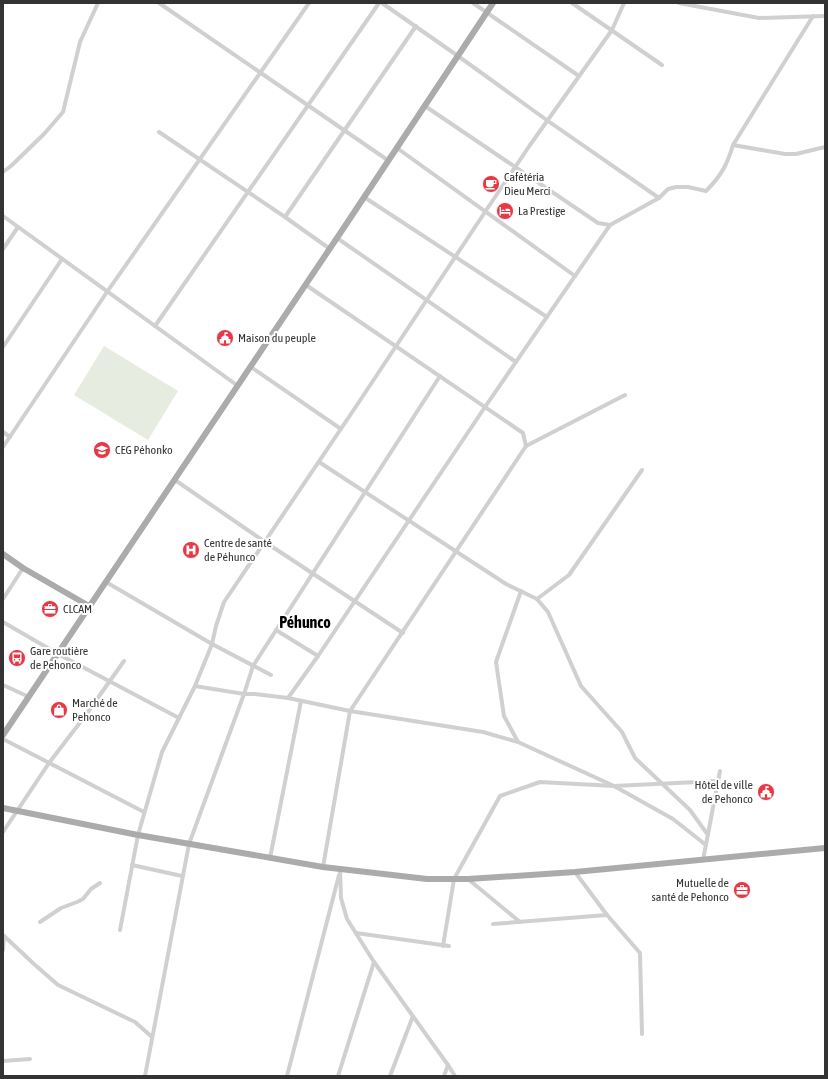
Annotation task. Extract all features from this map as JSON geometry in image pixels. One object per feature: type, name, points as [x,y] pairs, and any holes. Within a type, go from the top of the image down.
[{"type":"main road","points":[[3,735],[306,285],[493,3]]},
{"type":"main road","points":[[3,554],[23,568],[89,606]]},
{"type":"main road","points":[[3,808],[138,835],[323,867],[427,879],[468,879],[575,872],[825,848]]},
{"type":"street","points":[[3,172],[44,134],[64,112],[80,42],[98,3]]},
{"type":"street","points":[[159,3],[166,5],[308,106],[389,161]]},
{"type":"street","points":[[3,447],[107,292],[309,3]]},
{"type":"street","points":[[155,326],[380,3],[416,26],[658,198]]},
{"type":"street","points":[[474,3],[579,76]]},
{"type":"street","points":[[572,3],[662,65]]},
{"type":"street","points":[[120,930],[138,835],[162,752],[194,686],[212,644],[224,602],[485,212],[612,30],[624,3]]},
{"type":"street","points":[[679,3],[760,18],[825,16]]},
{"type":"street","points":[[288,698],[610,225],[658,198],[668,189],[676,187],[706,191],[717,180],[729,159],[733,145],[813,16]]},
{"type":"street","points":[[285,217],[416,26]]},
{"type":"street","points":[[425,106],[598,223],[610,225]]},
{"type":"street","points":[[159,132],[330,249]]},
{"type":"street","points":[[733,145],[785,154],[796,154],[825,146]]},
{"type":"street","points":[[397,148],[575,276]]},
{"type":"street","points":[[364,197],[547,317]]},
{"type":"street","points":[[3,216],[238,386]]},
{"type":"street","points":[[3,249],[18,227]]},
{"type":"street","points":[[337,238],[516,362]]},
{"type":"street","points":[[3,347],[62,259]]},
{"type":"street","points":[[306,285],[523,433],[526,446]]},
{"type":"street","points":[[251,367],[341,429]]},
{"type":"street","points":[[145,1076],[189,844],[253,666],[440,376]]},
{"type":"street","points":[[323,867],[350,711],[526,446],[625,395]]},
{"type":"street","points":[[3,432],[10,437]]},
{"type":"street","points":[[319,462],[506,584],[537,599],[548,612],[581,686],[622,732],[635,758],[690,810],[708,835]]},
{"type":"street","points":[[537,599],[569,575],[642,470]]},
{"type":"street","points":[[175,480],[265,542],[403,633]]},
{"type":"street","points":[[3,599],[23,568]]},
{"type":"street","points":[[106,582],[212,644],[271,675]]},
{"type":"street","points":[[518,742],[504,716],[496,662],[521,591]]},
{"type":"street","points":[[3,622],[58,654],[179,718]]},
{"type":"street","points":[[276,630],[318,656]]},
{"type":"street","points":[[3,832],[49,764],[124,661]]},
{"type":"street","points":[[3,685],[29,697]]},
{"type":"street","points":[[194,686],[244,694],[288,698],[350,711],[483,732],[518,742],[614,786],[673,819],[706,844]]},
{"type":"street","points":[[270,858],[301,701]]},
{"type":"street","points":[[3,739],[144,812]]},
{"type":"street","points":[[703,860],[720,771]]},
{"type":"street","points":[[443,946],[454,879],[500,796],[540,782],[614,786],[718,781]]},
{"type":"street","points":[[132,865],[182,876]]},
{"type":"street","points":[[340,869],[341,898],[347,919],[374,962],[455,1076]]},
{"type":"street","points":[[287,1076],[340,869]]},
{"type":"street","points":[[575,872],[607,915],[640,953],[642,1034]]},
{"type":"street","points":[[468,879],[520,922]]},
{"type":"street","points":[[40,922],[61,908],[83,899],[91,889],[100,883]]},
{"type":"street","points":[[493,924],[607,915]]},
{"type":"street","points":[[356,933],[449,946]]},
{"type":"street","points":[[4,935],[58,985],[135,1022],[152,1038]]},
{"type":"street","points":[[3,950],[4,935]]},
{"type":"street","points":[[338,1076],[374,962]]},
{"type":"street","points":[[390,1076],[413,1016]]},
{"type":"street","points":[[3,1061],[30,1059]]},
{"type":"street","points":[[444,1076],[448,1065]]},
{"type":"shaded area","points":[[104,346],[178,391],[148,440],[74,395]]},
{"type":"place","name":"Cafétéria Dieu Merci","points":[[491,184]]},
{"type":"place","name":"La Prestige","points":[[505,211]]},
{"type":"place","name":"Maison du peuple","points":[[225,338]]},
{"type":"place","name":"CEG Péhonko","points":[[102,450]]},
{"type":"place","name":"Centre de santé de Péhunco","points":[[191,550]]},
{"type":"place","name":"CLCAM","points":[[50,609]]},
{"type":"place","name":"Gare routière de Pehonco","points":[[17,658]]},
{"type":"place","name":"Marché de Pehonco","points":[[59,710]]},
{"type":"place","name":"Hôtel de ville de Pehonco","points":[[766,792]]},
{"type":"place","name":"Mutuelle de santé de Pehonco","points":[[742,890]]},
{"type":"district","name":"Péhunco","points":[[305,622]]}]
